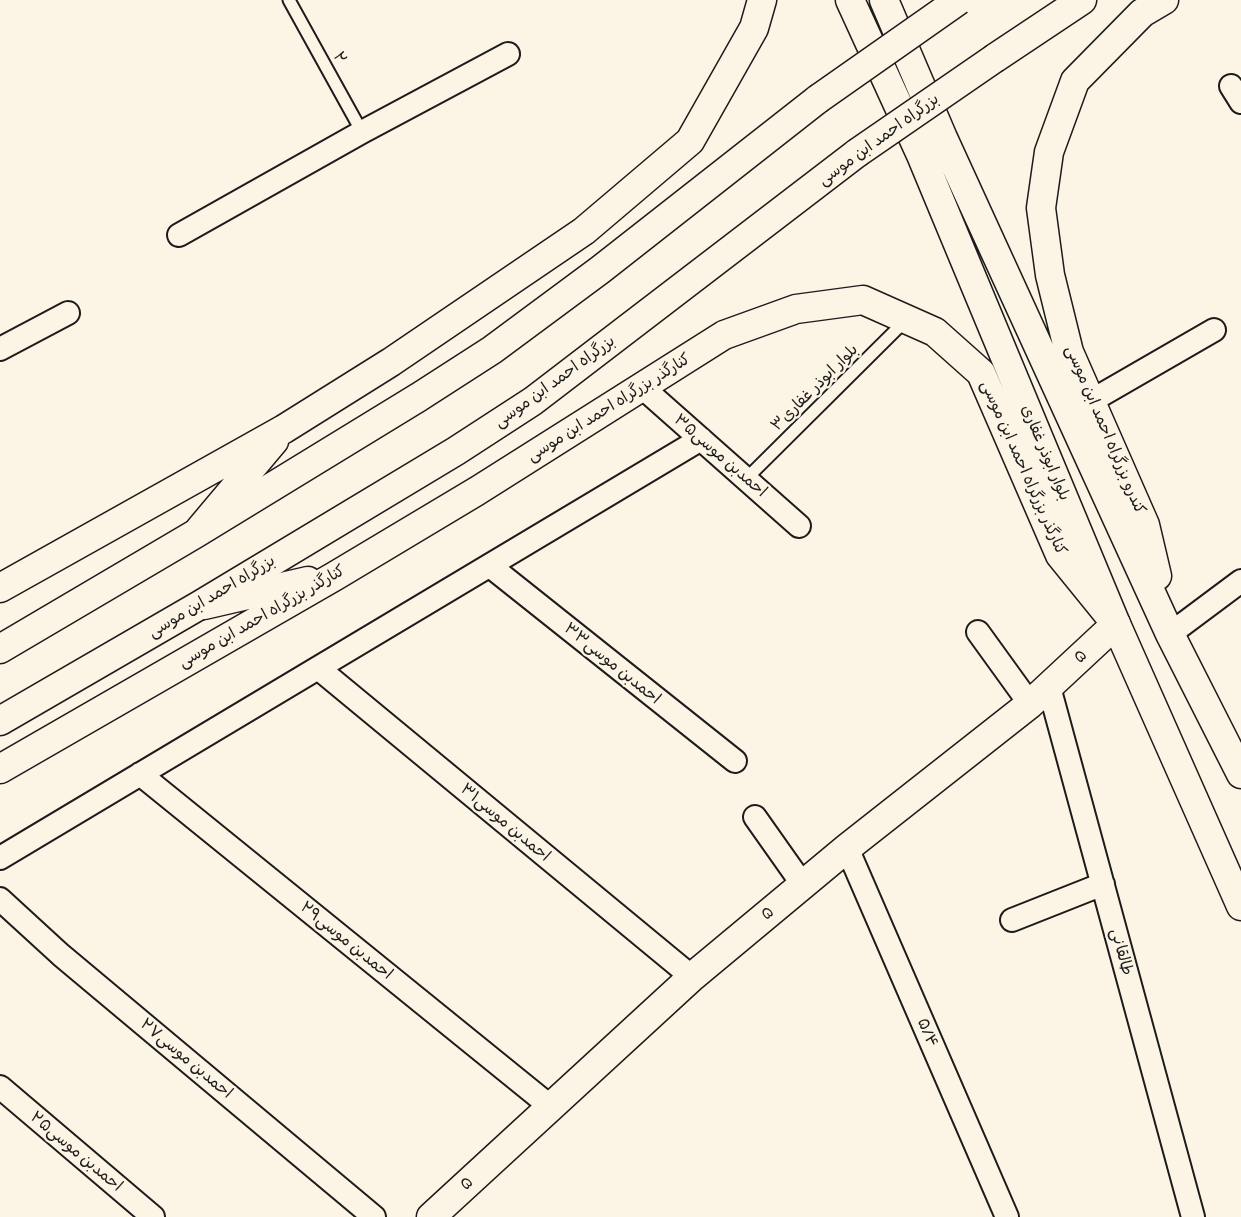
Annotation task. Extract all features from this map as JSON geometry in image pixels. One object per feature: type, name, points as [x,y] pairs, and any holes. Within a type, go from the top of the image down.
[{"type":"main road","points":[[0,588],[284,428],[416,346],[584,232],[690,141],[754,28],[762,0]]},
{"type":"main road","name":"بلوار ابوذر غفاری","points":[[850,0],[921,155],[1116,624],[1241,906]]},
{"type":"main road","points":[[884,0],[944,138],[1170,634],[1241,774]]},
{"type":"main road","points":[[0,649],[195,534],[419,397],[492,350],[600,270],[818,99],[960,0]]},
{"type":"main road","name":"بزرگراه احمد ابن موسی","points":[[0,721],[200,605],[456,452],[533,401],[857,153],[1082,0]]},
{"type":"main road","name":"کندرو بزرگراه احمد ابن موسی","points":[[1164,0],[1142,13],[1075,81],[1049,152],[1042,208],[1050,275],[1070,352],[1145,525],[1170,634]]},
{"type":"main road","name":"کنارگذر بزرگراه احمد ابن موسی","points":[[0,768],[335,576],[477,491],[724,335],[796,309],[863,300],[935,332],[981,373],[1060,555],[1116,624]]},
{"type":"main road","points":[[195,534],[284,428]]},
{"type":"main road","points":[[200,605],[335,576]]},
{"type":"main road","name":"۵","points":[[442,1213],[551,1107],[692,978],[847,848],[1039,696],[1116,624]]},
{"type":"street","points":[[179,235],[362,132],[508,54]]},
{"type":"street","points":[[0,349],[68,313]]},
{"type":"street","points":[[1091,401],[1214,330]]},
{"type":"street","name":"۳۵احمدبن موسی","points":[[642,387],[799,526]]},
{"type":"street","points":[[0,858],[701,440]]},
{"type":"street","name":"۳۳احمدبن موسی","points":[[490,566],[735,761]]},
{"type":"street","points":[[1170,634],[1241,581]]},
{"type":"street","points":[[978,632],[1039,696]]},
{"type":"street","name":"۳۱احمدبن موسی","points":[[318,668],[692,978]]},
{"type":"street","name":"طالقانی","points":[[1039,696],[1103,884],[1193,1217]]},
{"type":"street","name":"۲۹احمدبن موسی","points":[[140,774],[551,1107]]},
{"type":"street","points":[[755,816],[803,885]]},
{"type":"street","name":"۵/۴","points":[[847,848],[1007,1217]]},
{"type":"street","points":[[1012,920],[1103,884]]},
{"type":"street","name":"۲۷احمدبن موسی","points":[[0,898],[61,955],[374,1217]]},
{"type":"street","name":"۲۵احمدبن موسی","points":[[0,1087],[153,1217]]},
{"type":"lane","name":"۲","points":[[289,0],[362,132]]},
{"type":"lane","name":"بلوار ابوذر غفاری۳","points":[[746,479],[907,320]]}]
